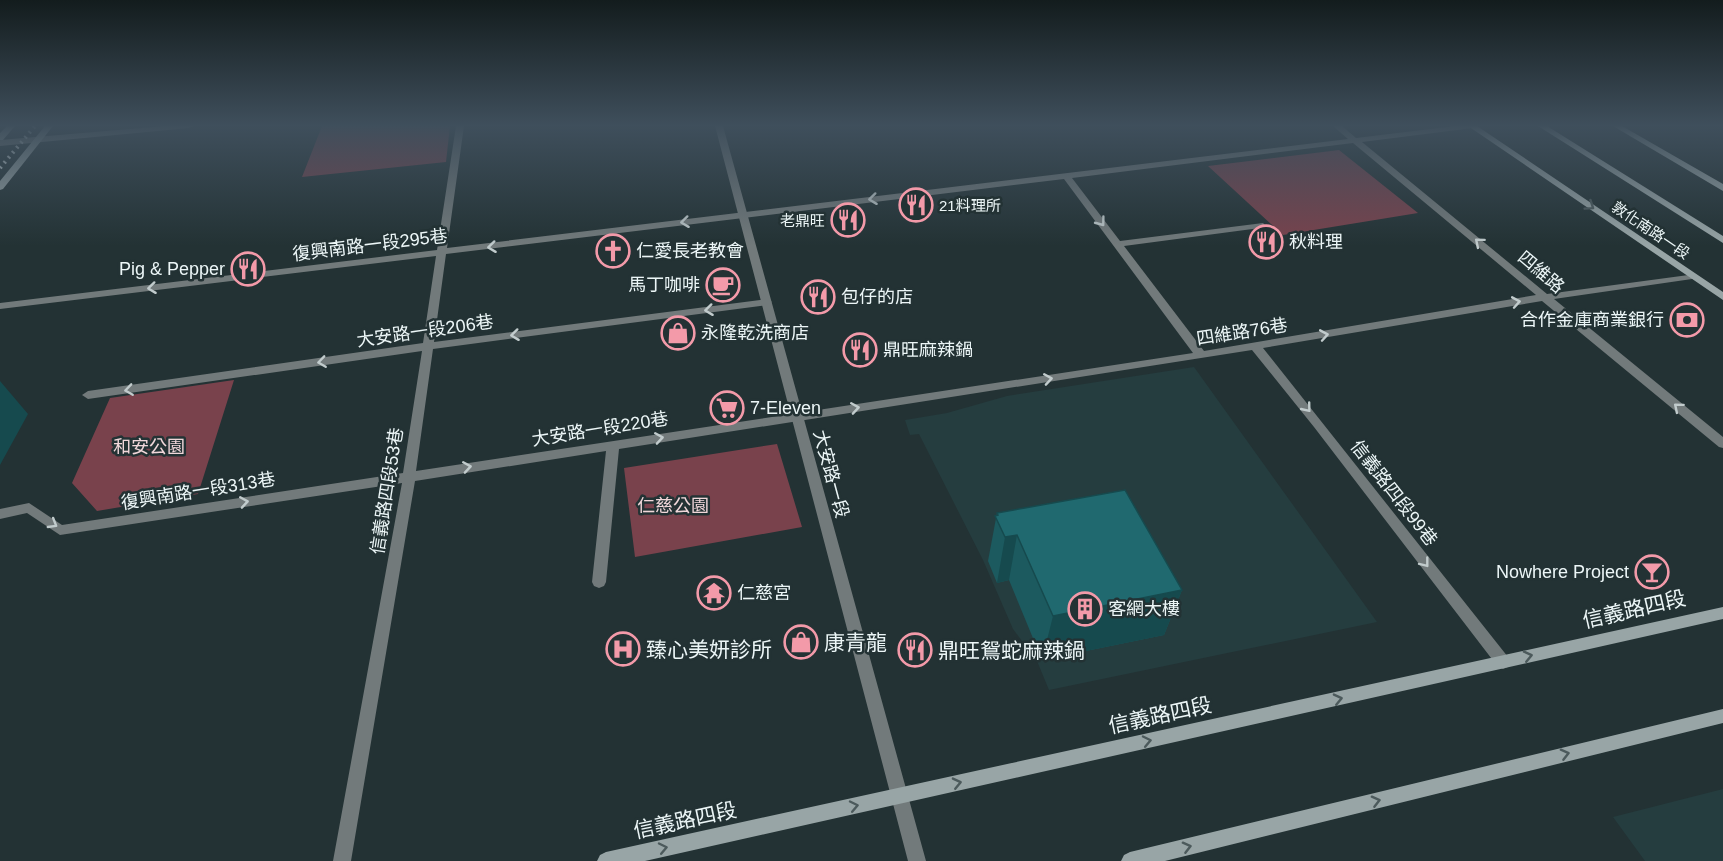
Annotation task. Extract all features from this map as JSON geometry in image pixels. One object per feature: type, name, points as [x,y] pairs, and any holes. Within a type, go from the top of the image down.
[{"type":"main road","points":[[0,187],[16,166]]},
{"type":"main road","name":"敦化南路一段","points":[[1532,166],[1723,297]]},
{"type":"main road","name":"敦化南路一段","points":[[1606,166],[1723,240]]},
{"type":"main road","points":[[1686,166],[1723,188]]},
{"type":"main road","name":"信義路四段","points":[[606,861],[1723,613]]},
{"type":"main road","points":[[1130,861],[1723,716]]},
{"type":"street","name":"信義路四段53巷","points":[[342,861],[409,476],[454,166]]},
{"type":"street","name":"大安路一段","points":[[730,166],[917,861]]},
{"type":"street","name":"復興南路一段295巷","points":[[0,306],[1147,166]]},
{"type":"street","name":"四維路","points":[[1386,166],[1723,444]]},
{"type":"street","points":[[1066,176],[1201,355]]},
{"type":"street","points":[[1118,244],[1260,225]]},
{"type":"street","name":"四維路76巷","points":[[798,417],[1256,347],[1545,297],[1692,276]]},
{"type":"street","name":"大安路一段206巷","points":[[88,395],[429,346],[767,302]]},
{"type":"street","name":"信義路四段99巷","points":[[1256,347],[1312,414],[1347,464],[1503,662]]},
{"type":"street","name":"大安路一段220巷","points":[[409,476],[798,417]]},
{"type":"street","points":[[599,582],[613,445]]},
{"type":"street","name":"復興南路一段313巷","points":[[0,514],[29,508],[60,530],[409,476]]},
{"type":"shaded area","points":[[1194,367],[1377,622],[1049,690],[1037,661],[1013,629],[983,560],[919,434],[910,435],[905,420],[947,413],[1007,396]]},
{"type":"shaded area","points":[[1723,789],[1723,861],[1645,861],[1613,817]]},
{"type":"green space","points":[[306,166],[406,166],[302,177]]},
{"type":"green space","points":[[1208,166],[1359,166],[1418,213],[1283,235]]},
{"type":"green space","name":"和安公園","points":[[234,380],[198,494],[97,511],[72,483],[110,398]]},
{"type":"green space","name":"仁慈公園","points":[[777,444],[802,527],[635,557],[624,468]]},
{"type":"building","points":[[1125,490],[1182,590],[1053,616],[1017,535],[1005,537],[995,516],[998,515],[997,513]]},
{"type":"place","name":"21料理所","points":[[916,205]]},
{"type":"place","name":"老鼎旺","points":[[848,220]]},
{"type":"place","name":"秋料理","points":[[1266,242]]},
{"type":"place","name":"仁愛長老教會","points":[[613,251]]},
{"type":"place","name":"Pig & Pepper","points":[[248,269]]},
{"type":"place","name":"馬丁咖啡","points":[[723,285]]},
{"type":"place","name":"包仔的店","points":[[818,297]]},
{"type":"place","name":"合作金庫商業銀行","points":[[1687,320]]},
{"type":"place","name":"永隆乾洗商店","points":[[678,333]]},
{"type":"place","name":"鼎旺麻辣鍋","points":[[860,350]]},
{"type":"place","name":"7-Eleven","points":[[727,408]]},
{"type":"place","name":"Nowhere Project","points":[[1652,572]]},
{"type":"place","name":"仁慈宮","points":[[714,593]]},
{"type":"place","name":"客網大樓","points":[[1085,609]]},
{"type":"place","name":"康青龍","points":[[801,642]]},
{"type":"place","name":"臻心美妍診所","points":[[623,649]]},
{"type":"place","name":"鼎旺鴛蛇麻辣鍋","points":[[915,650]]}]
